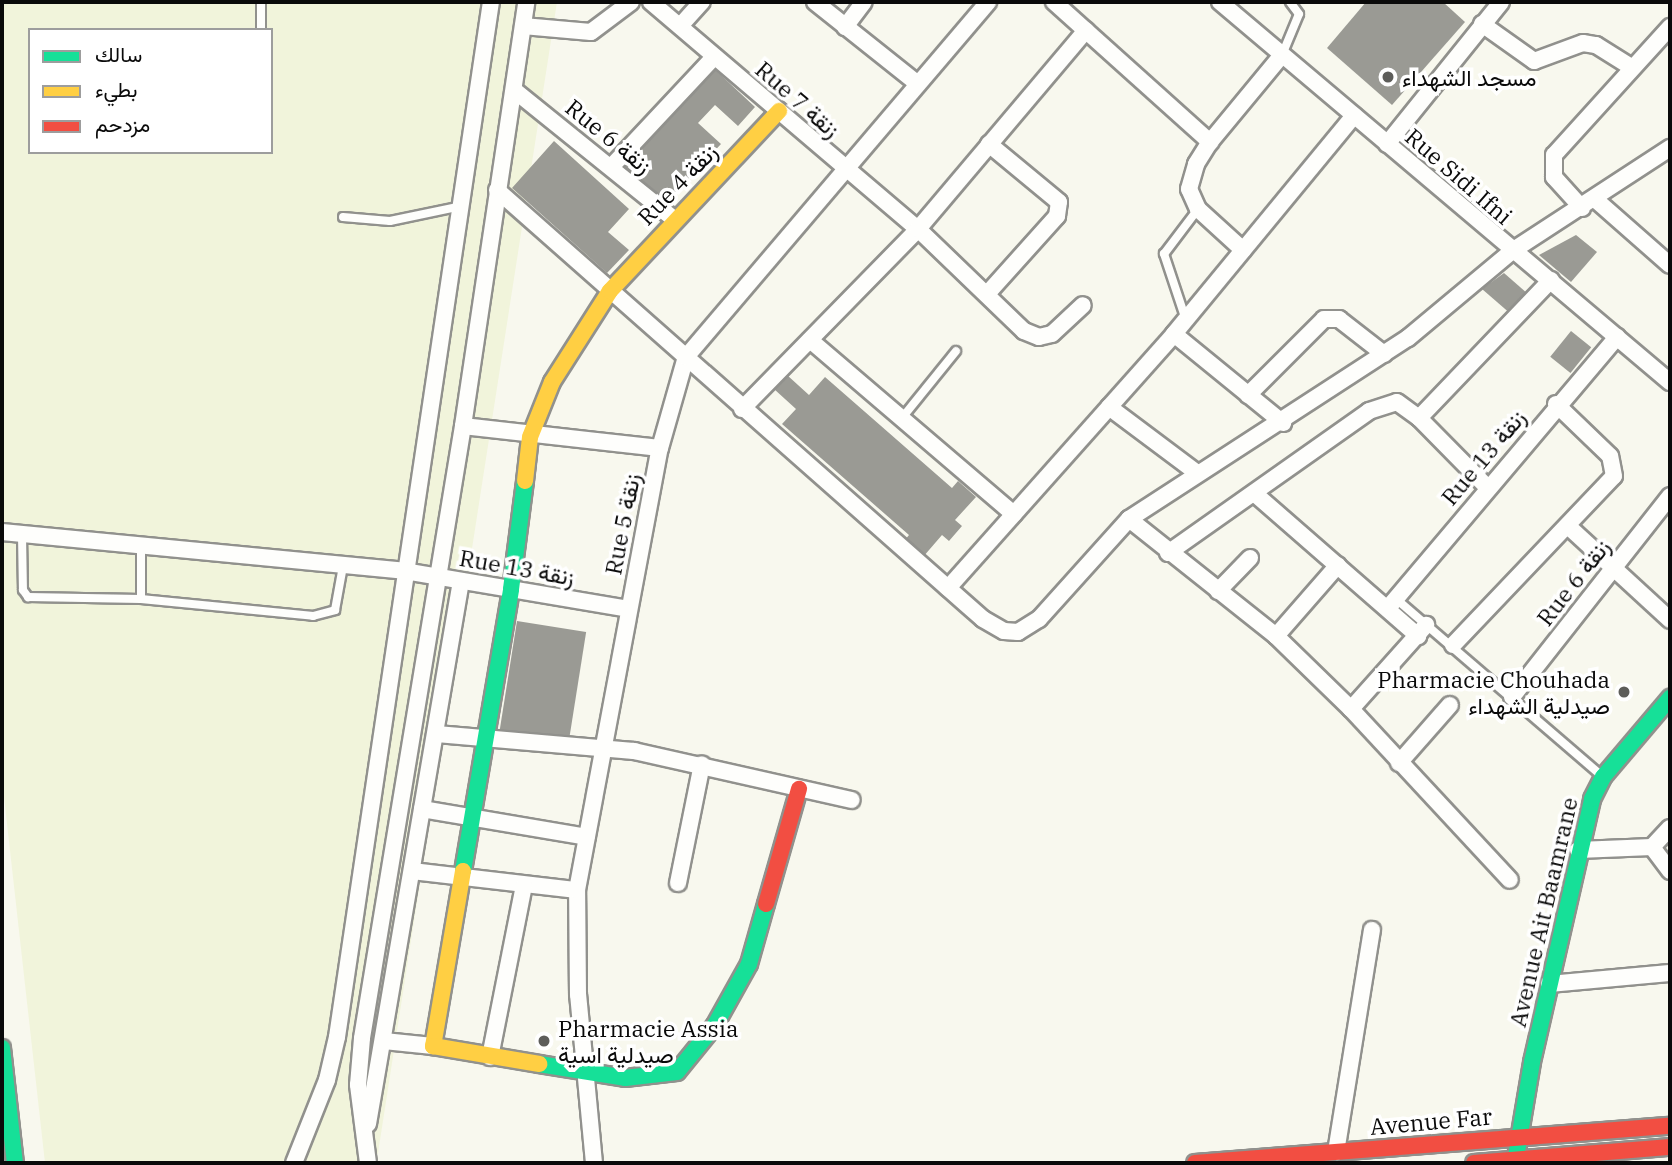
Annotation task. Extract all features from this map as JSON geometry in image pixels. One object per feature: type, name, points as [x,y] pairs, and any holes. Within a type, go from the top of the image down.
[{"type":"street","points":[[294,1163],[327,1080],[337,1037],[404,571],[462,206],[491,2]]},
{"type":"street","points":[[368,1163],[358,1085],[362,1038],[463,426],[526,2]]},
{"type":"street","points":[[523,26],[591,32],[631,2]]},
{"type":"street","name":"Rue 7 زنقة","points":[[650,2],[845,170],[918,229],[1024,331],[1039,337],[1057,331],[1083,305]]},
{"type":"street","points":[[681,26],[702,2]]},
{"type":"street","points":[[815,2],[917,83]]},
{"type":"street","points":[[845,27],[864,2]]},
{"type":"street","name":"Rue 5 زنقة","points":[[594,1163],[576,951],[577,890],[660,448],[686,357],[988,2]]},
{"type":"street","points":[[1054,2],[1210,142]]},
{"type":"street","name":"Rue Sidi Ifni","points":[[1220,2],[1670,382]]},
{"type":"street","points":[[1387,144],[1501,2]]},
{"type":"street","points":[[1482,24],[1534,61],[1583,43],[1596,45],[1631,67]]},
{"type":"street","points":[[1670,27],[1554,155],[1554,177],[1670,265]]},
{"type":"street","points":[[742,409],[918,229],[1086,30]]},
{"type":"street","points":[[1243,250],[1198,209],[1189,189],[1196,164],[1210,142],[1282,55]]},
{"type":"street","points":[[612,166],[714,57]]},
{"type":"street","name":"Rue 6 زنقة","points":[[514,90],[612,166],[674,219]]},
{"type":"street","name":"Rue 4 زنقة","points":[[433,1046],[474,816],[483,737],[511,589],[530,437],[552,382],[610,291],[674,219],[779,111]]},
{"type":"street","points":[[947,588],[1174,334],[1354,116]]},
{"type":"street","points":[[987,294],[1057,216],[1059,202],[989,145]]},
{"type":"street","points":[[497,190],[742,409],[994,628],[1018,632],[1039,619],[1129,519],[1196,472],[1283,423],[1384,354],[1512,251],[1589,204],[1670,148]]},
{"type":"street","points":[[1419,418],[1552,280]]},
{"type":"street","points":[[1248,395],[1324,319],[1339,319],[1384,354]]},
{"type":"street","points":[[1174,334],[1283,423]]},
{"type":"street","name":"Rue 13 زنقة","points":[[1391,603],[1556,404],[1617,337]]},
{"type":"street","points":[[810,340],[1014,514]]},
{"type":"street","points":[[1168,553],[1383,403],[1397,402],[1419,418],[1487,487]]},
{"type":"street","points":[[1453,645],[1569,527],[1611,481],[1616,470],[1610,456],[1556,404]]},
{"type":"street","points":[[1109,407],[1196,472]]},
{"type":"street","points":[[463,426],[530,437],[660,448]]},
{"type":"street","points":[[1254,493],[1338,565],[1391,603],[1422,631],[1351,709]]},
{"type":"street","name":"Rue 6 زنقة","points":[[1513,697],[1670,496]]},
{"type":"street","points":[[1129,519],[1168,553],[1276,636],[1351,709],[1510,880]]},
{"type":"street","points":[[1569,527],[1615,565],[1670,620]]},
{"type":"street","name":"Rue 13 زنقة","points":[[2,532],[404,571],[628,609]]},
{"type":"street","points":[[1218,591],[1250,558]]},
{"type":"street","points":[[1276,636],[1338,565]]},
{"type":"street","points":[[366,1135],[461,581]]},
{"type":"street","name":"Avenue Ait Baamrane","points":[[1516,1161],[1518,1137],[1549,984],[1592,799],[1603,777],[1670,698]]},
{"type":"street","points":[[1399,763],[1450,705]]},
{"type":"street","points":[[436,734],[603,748],[702,764],[852,800]]},
{"type":"street","points":[[678,883],[702,764]]},
{"type":"street","points":[[384,1041],[433,1046],[585,1072],[661,1077],[677,1072],[715,1025],[749,964],[799,789]]},
{"type":"street","points":[[422,809],[587,837]]},
{"type":"street","points":[[1578,850],[1652,847],[1670,828]]},
{"type":"street","points":[[1652,847],[1670,871]]},
{"type":"street","points":[[412,871],[577,890]]},
{"type":"street","points":[[490,1057],[524,886]]},
{"type":"street","points":[[1336,1152],[1372,930]]},
{"type":"street","points":[[1549,984],[1670,973]]},
{"type":"street","points":[[2,1048],[15,1163]]},
{"type":"street","name":"Avenue Far","points":[[1195,1163],[1670,1126]]},
{"type":"street","name":"Avenue Far","points":[[1474,1163],[1567,1160],[1670,1147]]},
{"type":"lane","points":[[261,2],[261,28]]},
{"type":"lane","points":[[1282,55],[1299,15],[1290,2]]},
{"type":"lane","points":[[343,218],[390,221],[462,206]]},
{"type":"lane","points":[[1186,320],[1164,254],[1198,209]]},
{"type":"lane","points":[[902,418],[956,351]]},
{"type":"lane","points":[[22,535],[23,590],[28,597],[141,598],[327,616],[335,610],[343,566]]},
{"type":"lane","points":[[141,547],[141,598]]},
{"type":"lane","points":[[1422,631],[1453,645],[1603,777]]},
{"type":"green space","points":[[2,2],[557,2],[378,1153],[369,1163],[45,1163],[2,779]]},
{"type":"building","name":"مسجد الشهداء","points":[[1366,2],[1443,2],[1465,22],[1392,105],[1327,48]]},
{"type":"building","points":[[709,64],[755,107],[738,126],[715,105],[698,123],[721,144],[664,205],[618,162]]},
{"type":"building","points":[[554,141],[629,209],[608,232],[629,250],[607,273],[512,188]]},
{"type":"building","points":[[1576,235],[1597,252],[1571,282],[1539,255]]},
{"type":"building","points":[[1504,273],[1529,295],[1512,315],[1482,289]]},
{"type":"building","points":[[1571,331],[1591,347],[1570,373],[1550,357]]},
{"type":"building","points":[[787,375],[809,395],[825,377],[952,488],[958,481],[976,497],[955,520],[962,526],[949,541],[942,535],[923,557],[904,541],[909,535],[782,424],[796,409],[774,389]]},
{"type":"building","points":[[517,621],[586,632],[568,746],[499,735]]},
{"type":"traffic: fast","points":[[463,871],[511,589],[525,481]]},
{"type":"traffic: fast","points":[[1516,1157],[1532,1062],[1592,799],[1603,777],[1670,698]]},
{"type":"traffic: fast","points":[[539,1064],[625,1078],[677,1072],[715,1025],[749,964],[766,904]]},
{"type":"traffic: fast","points":[[2,1048],[15,1163]]},
{"type":"traffic: slow","points":[[525,481],[530,437],[552,382],[610,291],[779,111]]},
{"type":"traffic: slow","points":[[463,871],[433,1046],[539,1064]]},
{"type":"traffic: jam","points":[[766,904],[799,789]]},
{"type":"traffic: jam","points":[[1195,1163],[1670,1126]]},
{"type":"traffic: jam","points":[[1474,1163],[1670,1147]]},
{"type":"place","name":"مسجد الشهداء","points":[[1388,77]]},
{"type":"place","name":"Pharmacie Chouhada صيدلية الشهداء","points":[[1624,692]]},
{"type":"place","name":"Pharmacie Assia صيدلية اسية","points":[[544,1041]]}]
